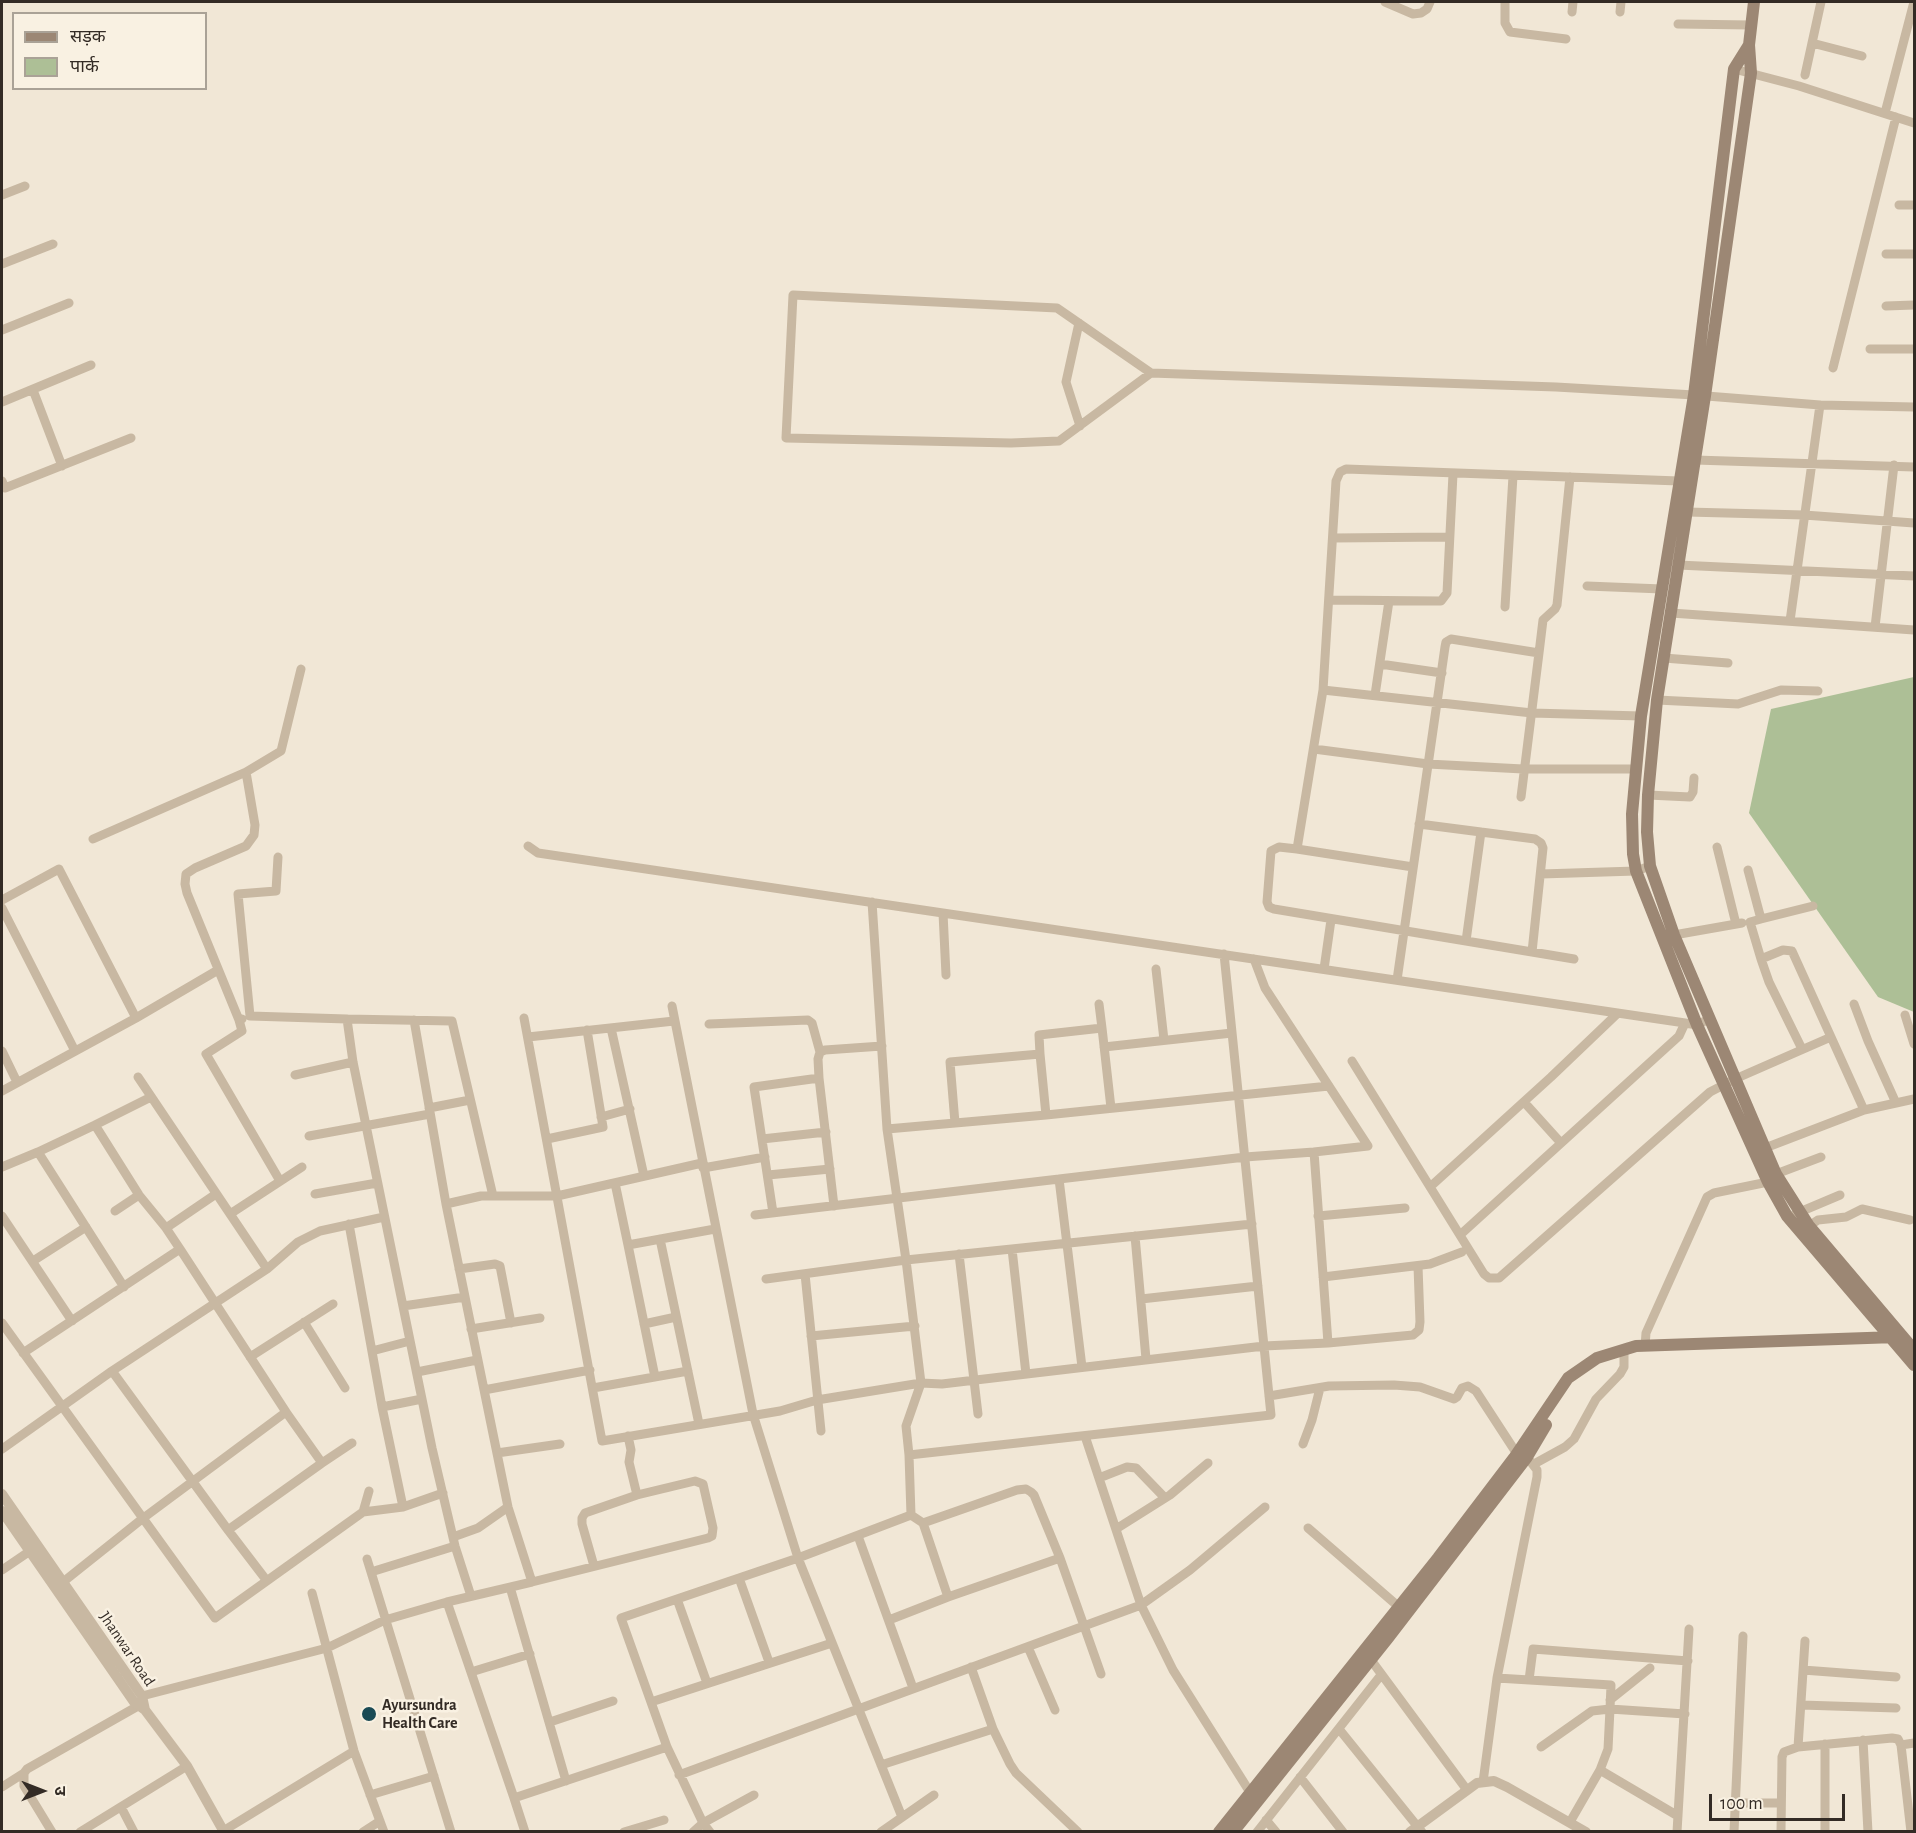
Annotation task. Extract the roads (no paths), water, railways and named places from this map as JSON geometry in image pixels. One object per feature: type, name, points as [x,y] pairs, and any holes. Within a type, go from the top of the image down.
[{"type":"main road","points":[[1754,2],[1749,45],[1751,73],[1700,395],[1679,480],[1641,716],[1635,769],[1632,835],[1636,872],[1691,1024],[1772,1178],[1787,1216],[1897,1337],[1914,1350]]},
{"type":"main road","points":[[1749,45],[1734,69],[1695,460],[1657,700],[1648,795],[1647,832],[1650,866],[1674,936],[1765,1148],[1772,1178],[1897,1337],[1914,1365]]},
{"type":"main road","points":[[1219,1832],[1254,1797],[1371,1660],[1526,1458],[1571,1384],[1597,1358],[1645,1346],[1897,1337]]},
{"type":"main road","points":[[1233,1832],[1254,1797],[1399,1607],[1526,1458]]},
{"type":"street","points":[[1385,2],[1413,14],[1427,9],[1430,2]]},
{"type":"street","points":[[1505,2],[1505,23],[1510,32],[1566,39]]},
{"type":"street","points":[[1572,12],[1574,2]]},
{"type":"street","points":[[1620,12],[1621,2]]},
{"type":"street","points":[[1805,75],[1821,2]]},
{"type":"street","points":[[1885,113],[1914,2]]},
{"type":"street","points":[[1678,24],[1751,25]]},
{"type":"street","points":[[1812,43],[1862,56]]},
{"type":"street","points":[[1734,69],[1799,86],[1914,123]]},
{"type":"street","points":[[1833,368],[1896,117]]},
{"type":"street","points":[[2,195],[25,186]]},
{"type":"street","points":[[1899,205],[1914,206]]},
{"type":"street","points":[[2,264],[53,244]]},
{"type":"street","points":[[1886,254],[1914,254]]},
{"type":"street","points":[[1151,373],[1059,441],[1011,443],[786,438],[793,296],[1057,308],[1151,373],[1556,387],[1700,395],[1820,405],[1914,407]]},
{"type":"street","points":[[2,330],[69,303]]},
{"type":"street","points":[[1886,306],[1914,305]]},
{"type":"street","points":[[1079,323],[1066,382],[1080,426]]},
{"type":"street","points":[[1870,350],[1914,349]]},
{"type":"street","points":[[2,402],[91,365]]},
{"type":"street","points":[[33,390],[62,466]]},
{"type":"street","points":[[1790,621],[1820,405]]},
{"type":"street","points":[[2,481],[5,488],[131,438]]},
{"type":"street","points":[[1695,460],[1914,467]]},
{"type":"street","points":[[1875,627],[1894,465]]},
{"type":"street","points":[[1297,849],[1323,690],[1336,481],[1340,472],[1346,469],[1679,480]]},
{"type":"street","points":[[1329,600],[1441,601],[1447,592],[1453,474]]},
{"type":"street","points":[[1505,608],[1513,476]]},
{"type":"street","points":[[1521,797],[1543,620],[1557,605],[1570,477]]},
{"type":"street","points":[[1687,512],[1804,515],[1914,523]]},
{"type":"street","points":[[1333,538],[1449,537]]},
{"type":"street","points":[[1678,565],[1914,576]]},
{"type":"street","points":[[1587,586],[1662,589]]},
{"type":"street","points":[[1375,695],[1389,601]]},
{"type":"street","points":[[1671,613],[1914,630]]},
{"type":"street","points":[[1396,980],[1446,642],[1458,639],[1539,652]]},
{"type":"street","points":[[1664,658],[1728,663]]},
{"type":"street","points":[[1380,664],[1442,673]]},
{"type":"street","points":[[93,839],[246,772],[281,751],[301,669]]},
{"type":"street","points":[[1323,690],[1532,713],[1641,716]]},
{"type":"street","points":[[1657,700],[1738,704],[1780,690],[1818,691]]},
{"type":"street","points":[[1314,749],[1428,764],[1523,769],[1635,769]]},
{"type":"street","points":[[246,772],[255,825],[254,835],[246,846],[186,874],[185,884],[242,1031],[206,1054],[280,1181]]},
{"type":"street","points":[[1648,795],[1690,797],[1693,792],[1694,778]]},
{"type":"street","points":[[1419,824],[1535,839],[1541,843],[1543,848],[1532,952]]},
{"type":"street","points":[[1466,941],[1481,832]]},
{"type":"street","points":[[528,846],[538,853],[1691,1024],[1709,1019]]},
{"type":"street","points":[[1413,867],[1279,846],[1271,851],[1267,902],[1269,907],[1331,920],[1574,959]]},
{"type":"street","points":[[1717,847],[1736,924]]},
{"type":"street","points":[[250,1016],[238,894],[276,891],[278,857]]},
{"type":"street","points":[[1540,874],[1636,872],[1650,866]]},
{"type":"street","points":[[2,900],[59,869],[136,1018]]},
{"type":"street","points":[[1748,870],[1761,919]]},
{"type":"street","points":[[872,902],[887,1130],[921,1383],[906,1426],[911,1515]]},
{"type":"street","points":[[1674,936],[1750,922],[1813,906]]},
{"type":"street","points":[[2,908],[75,1050]]},
{"type":"street","points":[[943,913],[946,975]]},
{"type":"street","points":[[1324,969],[1331,920]]},
{"type":"street","points":[[1750,922],[1769,982],[1802,1049]]},
{"type":"street","points":[[1761,959],[1784,950],[1792,951],[1864,1110]]},
{"type":"street","points":[[909,1455],[1271,1415],[1224,954]]},
{"type":"street","points":[[755,1215],[1245,1157],[1368,1146],[1265,988],[1254,959]]},
{"type":"street","points":[[1156,969],[1164,1040]]},
{"type":"street","points":[[2,1091],[136,1018],[218,970]]},
{"type":"street","points":[[1100,1004],[1111,1108]]},
{"type":"street","points":[[1854,1004],[1896,1103]]},
{"type":"street","points":[[672,1006],[753,1414],[798,1558],[881,1765],[898,1824]]},
{"type":"street","points":[[1430,1187],[1618,1013]]},
{"type":"street","points":[[1905,1015],[1914,1044]]},
{"type":"street","points":[[239,1020],[250,1016],[452,1021],[493,1196]]},
{"type":"street","points":[[524,1018],[602,1440],[780,1411],[818,1400],[921,1383],[942,1384],[1264,1346],[1413,1335],[1419,1330],[1420,1323],[1418,1266]]},
{"type":"street","points":[[347,1019],[353,1062],[422,1399],[454,1541],[471,1596]]},
{"type":"street","points":[[414,1020],[446,1204],[477,1360],[508,1507],[532,1582]]},
{"type":"street","points":[[710,1024],[808,1020],[812,1023],[820,1052],[819,1077],[834,1206]]},
{"type":"street","points":[[528,1036],[674,1021]]},
{"type":"street","points":[[1460,1235],[1691,1024]]},
{"type":"street","points":[[611,1028],[644,1176]]},
{"type":"street","points":[[1046,1115],[1039,1035],[1102,1028]]},
{"type":"street","points":[[546,1138],[603,1127],[587,1030]]},
{"type":"street","points":[[1104,1047],[1232,1033]]},
{"type":"street","points":[[1352,1060],[1484,1275],[1489,1278],[1498,1278],[1710,1092],[1723,1084],[1832,1037]]},
{"type":"street","points":[[820,1052],[882,1046]]},
{"type":"street","points":[[2,1051],[17,1082]]},
{"type":"street","points":[[956,1124],[950,1062],[1040,1054]]},
{"type":"street","points":[[295,1075],[353,1062]]},
{"type":"street","points":[[138,1077],[267,1269]]},
{"type":"street","points":[[774,1213],[754,1087],[819,1077]]},
{"type":"street","points":[[887,1130],[1329,1086]]},
{"type":"street","points":[[2,1167],[151,1097]]},
{"type":"street","points":[[1765,1148],[1864,1110],[1914,1099]]},
{"type":"street","points":[[309,1136],[470,1100]]},
{"type":"street","points":[[1524,1102],[1561,1143]]},
{"type":"street","points":[[601,1117],[630,1109]]},
{"type":"street","points":[[95,1125],[139,1195],[166,1228],[322,1463]]},
{"type":"street","points":[[762,1139],[826,1132]]},
{"type":"street","points":[[38,1152],[124,1287]]},
{"type":"street","points":[[1314,1152],[1328,1343]]},
{"type":"street","points":[[446,1204],[493,1196],[557,1196],[644,1176],[765,1157]]},
{"type":"street","points":[[1645,1346],[1646,1333],[1707,1197],[1713,1193],[1772,1178],[1821,1157]]},
{"type":"street","points":[[230,1214],[302,1167]]},
{"type":"street","points":[[768,1175],[830,1169]]},
{"type":"street","points":[[1059,1179],[1082,1367]]},
{"type":"street","points":[[315,1194],[377,1183]]},
{"type":"street","points":[[615,1183],[655,1377]]},
{"type":"street","points":[[166,1228],[216,1194]]},
{"type":"street","points":[[115,1211],[139,1195]]},
{"type":"street","points":[[1787,1216],[1800,1213],[1840,1195]]},
{"type":"street","points":[[1318,1216],[1405,1208]]},
{"type":"street","points":[[1809,1226],[1818,1220],[1846,1217],[1862,1209],[1910,1220]]},
{"type":"street","points":[[2,1216],[72,1321]]},
{"type":"street","points":[[2,1449],[112,1371],[267,1269],[298,1242],[320,1231],[384,1217]]},
{"type":"street","points":[[350,1224],[382,1407],[403,1507]]},
{"type":"street","points":[[766,1279],[959,1254],[1252,1224]]},
{"type":"street","points":[[33,1262],[86,1227]]},
{"type":"street","points":[[628,1245],[715,1228]]},
{"type":"street","points":[[1135,1236],[1146,1359]]},
{"type":"street","points":[[660,1239],[699,1424]]},
{"type":"street","points":[[23,1353],[180,1249]]},
{"type":"street","points":[[1012,1249],[1026,1374]]},
{"type":"street","points":[[1323,1277],[1418,1266],[1444,1260],[1462,1252]]},
{"type":"street","points":[[959,1254],[978,1414]]},
{"type":"street","points":[[459,1269],[495,1264],[500,1266],[511,1323]]},
{"type":"street","points":[[804,1274],[821,1431]]},
{"type":"street","points":[[1141,1299],[1258,1286]]},
{"type":"street","points":[[403,1306],[465,1297]]},
{"type":"street","points":[[250,1357],[333,1304]]},
{"type":"street","points":[[644,1324],[676,1317]]},
{"type":"street","points":[[471,1329],[540,1318]]},
{"type":"street","points":[[304,1322],[345,1388]]},
{"type":"street","points":[[2,1323],[215,1618],[363,1512],[403,1507],[443,1493]]},
{"type":"street","points":[[811,1336],[915,1326]]},
{"type":"street","points":[[372,1351],[410,1341]]},
{"type":"street","points":[[1526,1458],[1565,1447],[1574,1439],[1596,1399],[1620,1374],[1623,1367],[1624,1350]]},
{"type":"street","points":[[417,1372],[477,1360]]},
{"type":"street","points":[[484,1390],[590,1370]]},
{"type":"street","points":[[112,1371],[267,1581]]},
{"type":"street","points":[[593,1388],[688,1371]]},
{"type":"street","points":[[1269,1396],[1320,1388],[1402,1385],[1420,1387],[1454,1399],[1465,1386],[1473,1388],[1537,1470],[1497,1678],[1483,1782]]},
{"type":"street","points":[[1303,1444],[1320,1388]]},
{"type":"street","points":[[382,1407],[422,1399]]},
{"type":"street","points":[[63,1582],[142,1519],[286,1412]]},
{"type":"street","points":[[628,1436],[631,1450],[629,1462],[636,1495]]},
{"type":"street","points":[[1085,1436],[1141,1605],[1173,1670],[1254,1797]]},
{"type":"street","points":[[228,1530],[352,1443]]},
{"type":"street","points":[[497,1453],[560,1444]]},
{"type":"street","points":[[1116,1529],[1166,1498],[1208,1463]]},
{"type":"street","points":[[1100,1478],[1127,1467],[1136,1468],[1166,1498]]},
{"type":"street","points":[[2,1787],[27,1769],[142,1704],[327,1648],[385,1620],[447,1602],[532,1582],[712,1536],[712,1522],[703,1484],[695,1481],[636,1495],[590,1510],[582,1518],[594,1566]]},
{"type":"street","points":[[923,1523],[1017,1490],[1026,1489],[1034,1496],[1060,1558],[1101,1674]]},
{"type":"street","points":[[363,1512],[369,1491]]},
{"type":"street","name":"Jhanwar Road","points":[[2,1494],[63,1582],[142,1704]]},
{"type":"street","points":[[371,1572],[454,1541],[508,1507]]},
{"type":"street","points":[[679,1775],[1141,1605],[1190,1570],[1264,1507]]},
{"type":"street","name":"Jhanwar Road","points":[[2,1511],[142,1704]]},
{"type":"street","points":[[911,1515],[923,1523],[948,1597]]},
{"type":"street","points":[[710,1832],[703,1823],[667,1747],[621,1618],[798,1558],[911,1515]]},
{"type":"street","points":[[1308,1528],[1399,1607]]},
{"type":"street","points":[[858,1536],[913,1688]]},
{"type":"street","points":[[2,1569],[30,1551]]},
{"type":"street","points":[[889,1620],[1060,1558]]},
{"type":"street","points":[[367,1559],[451,1832]]},
{"type":"street","points":[[740,1578],[769,1662]]},
{"type":"street","points":[[510,1587],[566,1781]]},
{"type":"street","points":[[312,1593],[354,1751],[384,1832]]},
{"type":"street","points":[[677,1599],[707,1683]]},
{"type":"street","points":[[447,1602],[525,1832]]},
{"type":"street","points":[[1677,1832],[1689,1629]]},
{"type":"street","points":[[1734,1832],[1743,1636]]},
{"type":"street","points":[[1798,1747],[1805,1641]]},
{"type":"street","points":[[651,1702],[832,1643]]},
{"type":"street","points":[[1028,1647],[1055,1710]]},
{"type":"street","points":[[1529,1680],[1533,1649],[1688,1661]]},
{"type":"street","points":[[471,1672],[530,1654]]},
{"type":"street","points":[[1371,1660],[1467,1790]]},
{"type":"street","points":[[971,1667],[993,1729],[1016,1773],[1078,1832]]},
{"type":"street","points":[[1541,1747],[1592,1711],[1610,1705],[1650,1668]]},
{"type":"street","points":[[1803,1670],[1896,1677]]},
{"type":"street","points":[[1257,1832],[1382,1675]]},
{"type":"street","points":[[1497,1678],[1611,1685],[1608,1749],[1600,1770],[1570,1822]]},
{"type":"street","points":[[550,1722],[613,1701]]},
{"type":"street","points":[[142,1704],[187,1766],[224,1831],[354,1751]]},
{"type":"street","points":[[1610,1705],[1685,1714]]},
{"type":"street","points":[[1801,1705],[1896,1708]]},
{"type":"street","points":[[1339,1728],[1416,1830],[1477,1783],[1494,1781],[1507,1786],[1586,1832]]},
{"type":"street","points":[[881,1765],[993,1729]]},
{"type":"street","points":[[1781,1832],[1782,1757],[1784,1752],[1798,1747],[1892,1738],[1898,1739],[1901,1744],[1911,1832]]},
{"type":"street","points":[[1863,1740],[1868,1832]]},
{"type":"street","points":[[1901,1744],[1914,1743]]},
{"type":"street","points":[[1824,1744],[1825,1832]]},
{"type":"street","points":[[514,1798],[667,1747]]},
{"type":"street","points":[[80,1832],[187,1766]]},
{"type":"street","points":[[1600,1770],[1678,1816]]},
{"type":"street","points":[[24,1773],[24,1786],[52,1832]]},
{"type":"street","points":[[370,1795],[434,1776]]},
{"type":"street","points":[[1300,1777],[1343,1832]]},
{"type":"street","points":[[693,1832],[703,1823],[754,1795]]},
{"type":"street","points":[[881,1832],[898,1824],[934,1795]]},
{"type":"street","points":[[1735,1803],[1781,1803]]},
{"type":"street","points":[[120,1807],[134,1832]]},
{"type":"street","points":[[624,1832],[664,1820]]},
{"type":"street","points":[[1266,1820],[1276,1832]]},
{"type":"street","points":[[363,1832],[380,1821]]},
{"type":"place","name":"Ayursundra Health Care","points":[[369,1714]]}]
